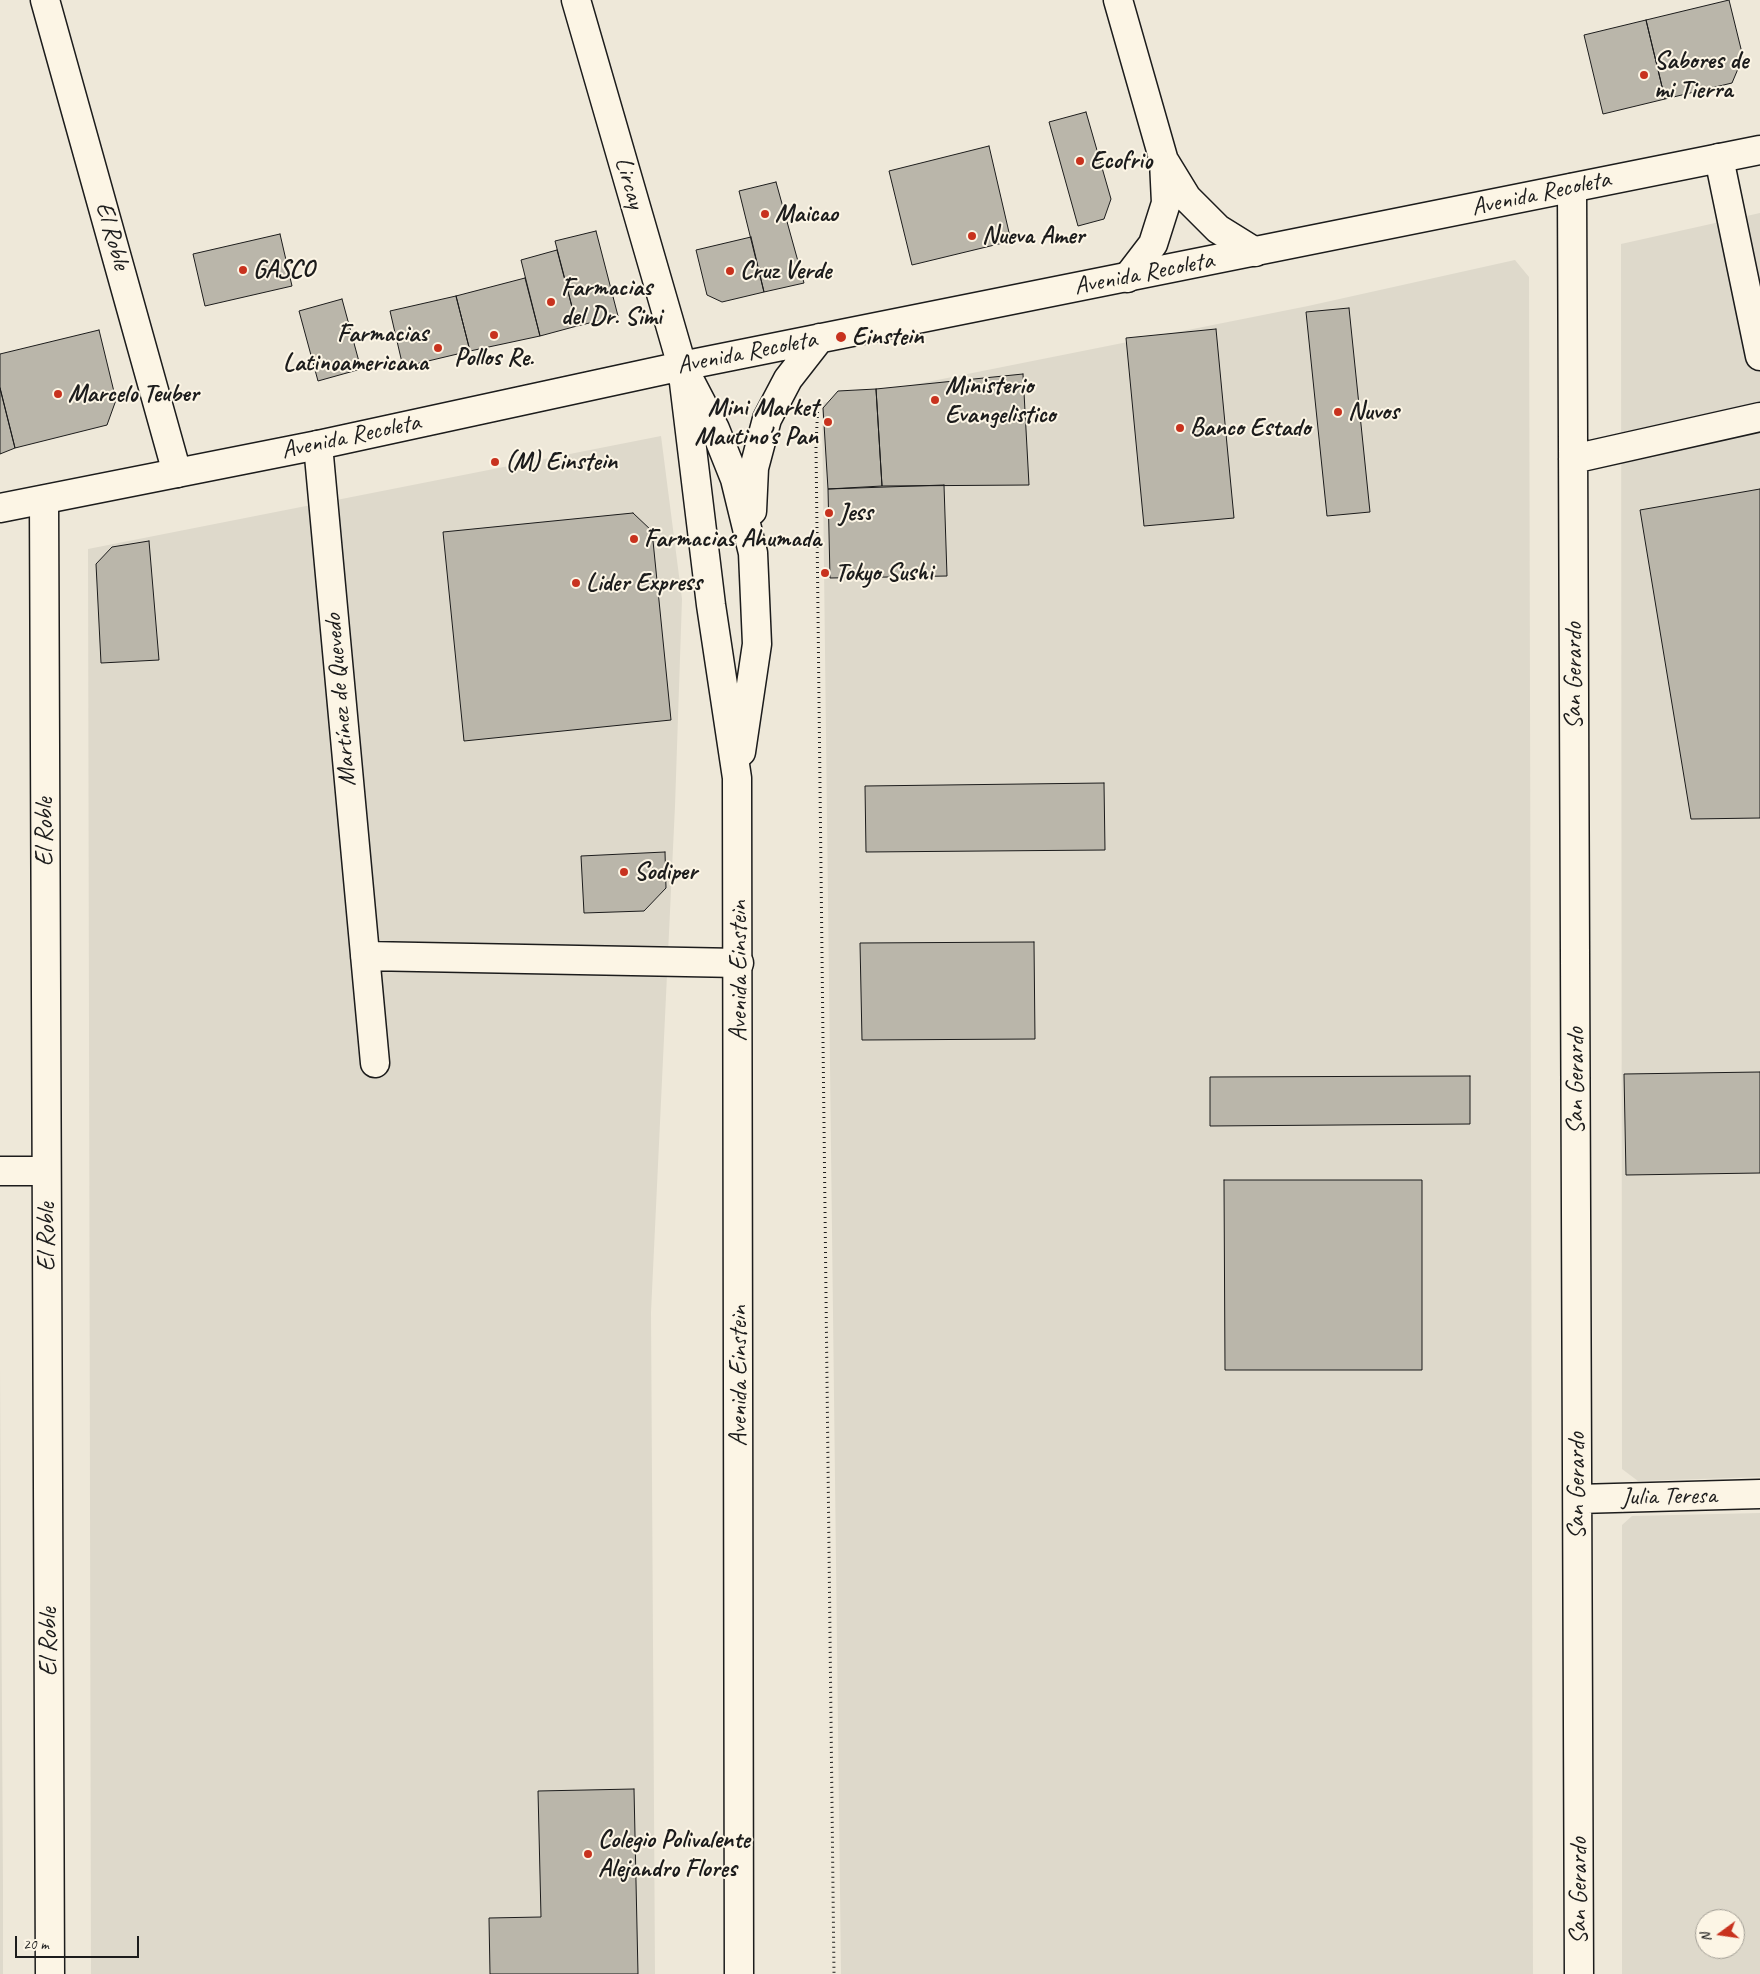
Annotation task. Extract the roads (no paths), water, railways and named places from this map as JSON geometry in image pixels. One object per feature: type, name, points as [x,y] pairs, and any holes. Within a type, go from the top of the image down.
[{"type":"street","name":"El Roble","points":[[45,0],[177,473]]},
{"type":"street","name":"Lircay","points":[[576,0],[682,366]]},
{"type":"street","points":[[1118,0],[1164,161],[1166,203],[1153,244],[1127,278]]},
{"type":"street","name":"Avenida Recoleta","points":[[0,508],[318,445],[682,366],[1760,150]]},
{"type":"street","points":[[1719,158],[1760,356]]},
{"type":"street","points":[[1164,161],[1187,198],[1218,229],[1255,252]]},
{"type":"street","name":"San Gerardo","points":[[1572,188],[1579,1974]]},
{"type":"street","points":[[753,552],[752,485],[761,436],[780,392],[820,338]]},
{"type":"street","name":"Avenida Einstein","points":[[682,366],[724,449],[740,497],[753,552],[757,644],[738,778],[739,1974]]},
{"type":"street","name":"Avenida Einstein","points":[[682,366],[714,622],[738,778]]},
{"type":"street","points":[[1573,459],[1760,417]]},
{"type":"street","name":"Martínez de Quevedo","points":[[318,445],[374,1063]]},
{"type":"street","name":"El Roble","points":[[44,500],[50,1974]]},
{"type":"street","points":[[365,956],[739,963]]},
{"type":"street","points":[[0,1171],[46,1171]]},
{"type":"street","name":"Julia Teresa","points":[[1578,1499],[1760,1494]]},
{"type":"place","name":"Sabores de mi Tierra","points":[[1644,75]]},
{"type":"place","name":"Ecofrio","points":[[1080,161]]},
{"type":"place","name":"Maicao","points":[[765,214]]},
{"type":"place","name":"Nueva Amer","points":[[972,236]]},
{"type":"place","name":"GASCO","points":[[243,270]]},
{"type":"place","name":"Cruz Verde","points":[[730,271]]},
{"type":"place","name":"Farmacias del Dr. Simi","points":[[551,302]]},
{"type":"place","name":"Pollos Re.","points":[[494,335]]},
{"type":"place","name":"Einstein","points":[[841,337]]},
{"type":"place","name":"Farmacias Latinoamericana","points":[[438,348]]},
{"type":"place","name":"Marcelo Teuber","points":[[58,394]]},
{"type":"place","name":"Ministerio Evangelistico","points":[[935,400]]},
{"type":"place","name":"Nuvos","points":[[1338,412]]},
{"type":"place","name":"Mini Market Mautino's Pan","points":[[828,422]]},
{"type":"place","name":"Banco Estado","points":[[1180,428]]},
{"type":"place","name":"(M) Einstein","points":[[495,462]]},
{"type":"place","name":"Jess","points":[[829,513]]},
{"type":"place","name":"Farmacias Ahumada","points":[[634,539]]},
{"type":"place","name":"Tokyo Sushi","points":[[825,573]]},
{"type":"place","name":"Lider Express","points":[[576,583]]},
{"type":"place","name":"Sodiper","points":[[624,872]]},
{"type":"place","name":"Colegio Polivalente Alejandro Flores","points":[[588,1854]]}]
